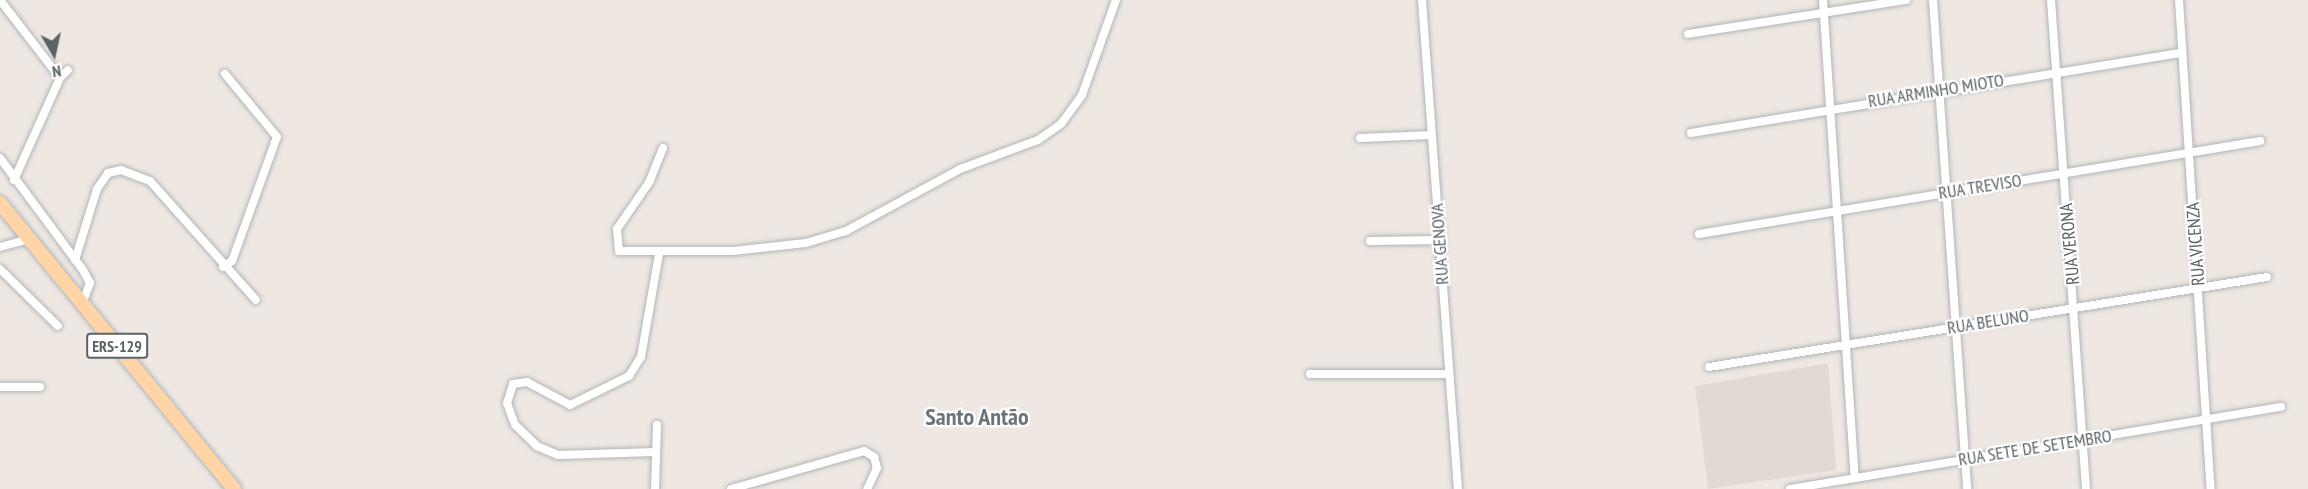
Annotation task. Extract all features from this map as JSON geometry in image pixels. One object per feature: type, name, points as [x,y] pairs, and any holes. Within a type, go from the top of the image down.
[{"type":"main road","name":"ERS-129","points":[[0,202],[234,489]]},
{"type":"street","points":[[0,0],[60,78]]},
{"type":"street","points":[[663,148],[614,242],[627,253],[659,254],[816,240],[886,212],[960,169],[1038,141],[1061,124],[1082,95],[1116,0]]},
{"type":"street","name":"RUA GENOVA","points":[[1422,0],[1458,489]]},
{"type":"street","points":[[1823,0],[1855,478]]},
{"type":"street","points":[[1688,34],[1906,0]]},
{"type":"street","points":[[1933,0],[1967,489]]},
{"type":"street","name":"RUA VERONA","points":[[2051,0],[2059,73],[2076,308],[2086,489]]},
{"type":"street","name":"RUA VICENZA","points":[[2179,0],[2211,489]]},
{"type":"street","name":"RUA ARMINHO MIOTO","points":[[1691,133],[1830,107],[2182,53]]},
{"type":"street","points":[[14,180],[60,78],[68,70]]},
{"type":"street","points":[[223,267],[232,261],[277,137],[225,74]]},
{"type":"street","points":[[1359,138],[1432,135]]},
{"type":"street","name":"RUA TREVISO","points":[[1700,234],[2260,141]]},
{"type":"street","points":[[0,158],[90,283],[82,304]]},
{"type":"street","points":[[75,260],[97,189],[108,173],[121,170],[150,181],[223,267],[256,300]]},
{"type":"street","points":[[0,247],[30,239]]},
{"type":"street","points":[[1370,241],[1440,240]]},
{"type":"street","points":[[656,452],[558,455],[537,446],[515,424],[507,404],[513,384],[528,382],[570,405],[629,376],[641,357],[659,254]]},
{"type":"street","points":[[0,268],[58,326]]},
{"type":"street","name":"RUA BELUNO","points":[[1709,367],[2267,277]]},
{"type":"street","points":[[1310,374],[1449,374]]},
{"type":"street","points":[[0,387],[40,387]]},
{"type":"street","name":"RUA SETE DE SETEMBRO","points":[[1790,489],[1833,485],[1855,478],[2281,407]]},
{"type":"street","points":[[655,489],[657,425]]},
{"type":"street","points":[[730,489],[864,451],[874,457],[877,468],[867,489]]},
{"type":"shaded area","points":[[1828,363],[1836,470],[1708,489],[1695,386]]},
{"type":"district","name":"Santo Antão","points":[[977,417]]}]
